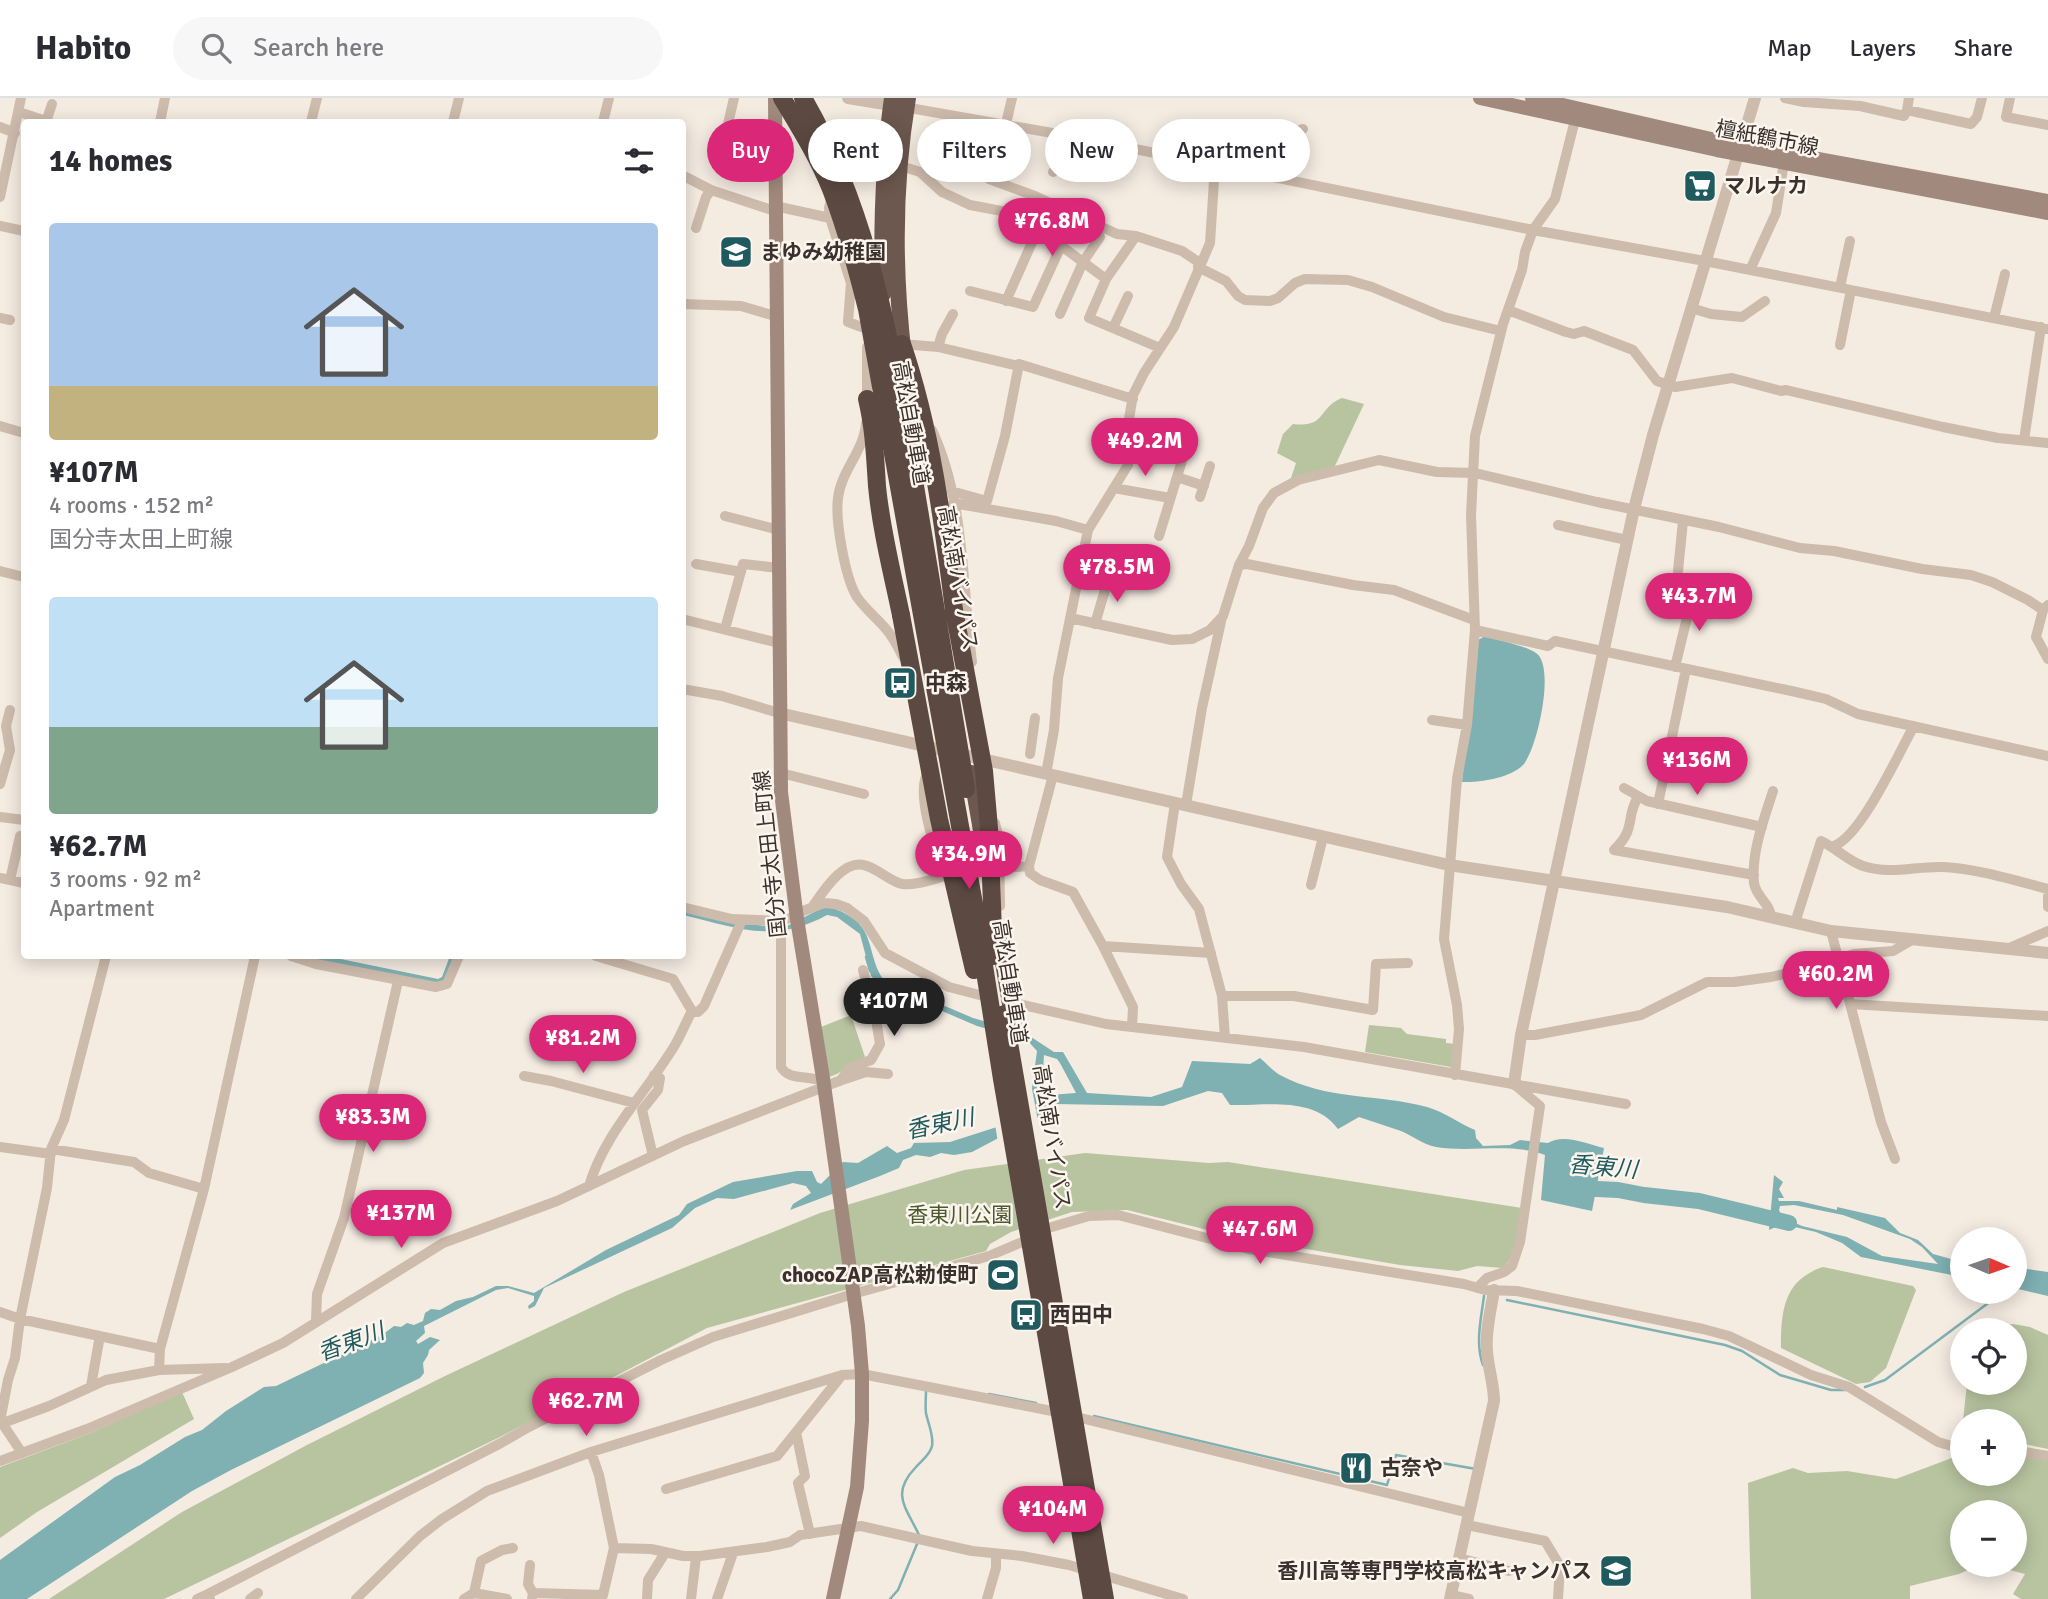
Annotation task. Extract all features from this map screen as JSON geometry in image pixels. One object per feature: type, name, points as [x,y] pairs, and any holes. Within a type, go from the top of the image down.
[{"type":"highway","name":"高松自動車道","points":[[782,98],[809,142],[831,189],[867,309],[976,915],[1092,1599]]},
{"type":"highway","name":"高松自動車道","points":[[803,98],[826,137],[844,182],[881,306],[906,431],[993,956],[1105,1599]]},
{"type":"highway","name":"高松南バイパス","points":[[891,182],[881,242],[883,340],[896,464],[939,748],[1026,1237],[1052,1410],[1086,1599]]},
{"type":"highway","name":"高松南バイパス","points":[[894,182],[902,344],[912,429],[1011,1010],[1045,1227],[1114,1599]]},
{"type":"highway","points":[[902,344],[918,401],[943,523],[954,610],[984,771],[989,828],[993,956]]},
{"type":"highway","points":[[867,399],[877,458],[877,486],[884,531],[939,819],[988,1039],[1002,1079]]},
{"type":"main road","name":"国分寺太田上町線","points":[[775,98],[775,316],[779,389],[779,713],[784,823],[853,1292],[862,1374],[860,1461],[850,1527],[833,1599]]},
{"type":"main road","name":"檀紙鶴市線","points":[[1480,98],[1577,108]]},
{"type":"main road","name":"檀紙鶴市線","points":[[1532,98],[1784,162],[2048,213]]},
{"type":"main road","name":"檀紙鶴市線","points":[[1739,149],[2048,201]]},
{"type":"street","points":[[0,197],[21,98]]},
{"type":"street","points":[[161,119],[165,98]]},
{"type":"street","points":[[314,119],[317,98]]},
{"type":"street","points":[[454,119],[459,98]]},
{"type":"street","points":[[604,119],[608,98]]},
{"type":"street","points":[[729,119],[734,98]]},
{"type":"street","points":[[848,98],[899,102],[978,119]]},
{"type":"street","points":[[1007,119],[1012,98]]},
{"type":"street","points":[[1514,1084],[1521,1035],[1634,509],[1668,385],[1755,98]]},
{"type":"street","points":[[1785,98],[1860,106],[1904,116],[1909,98]]},
{"type":"street","points":[[1907,110],[1971,124],[1977,117],[1982,98]]},
{"type":"street","points":[[2010,98],[2007,117],[2048,125]]},
{"type":"street","points":[[47,119],[51,104]]},
{"type":"street","points":[[1455,1075],[1457,1005],[1444,939],[1457,779],[1467,725],[1474,624],[1472,473],[1475,436],[1501,331],[1533,230],[1555,199],[1577,108]]},
{"type":"street","points":[[19,112],[38,119]]},
{"type":"street","points":[[0,127],[15,133]]},
{"type":"street","points":[[1750,270],[1776,214],[1784,162]]},
{"type":"street","points":[[903,169],[920,172],[942,192],[970,205],[1018,214],[1106,279]]},
{"type":"street","points":[[686,177],[711,190],[775,208],[830,218]]},
{"type":"street","points":[[839,182],[830,202],[830,218],[851,283],[848,322],[867,328]]},
{"type":"street","points":[[999,182],[1117,234],[1136,236],[1182,251],[1226,281],[1237,296],[1245,300],[1270,301],[1305,279],[1348,280],[1372,286],[1444,317],[1501,331]]},
{"type":"street","points":[[1132,1027],[1133,1007],[1073,892],[1040,880],[1030,873],[1028,866],[1049,774],[1058,678],[1088,530],[1128,465],[1133,399],[1144,373],[1174,327],[1210,243],[1214,182]]},
{"type":"street","points":[[1301,182],[1533,230],[2044,328],[2024,440]]},
{"type":"street","points":[[696,228],[711,190]]},
{"type":"street","points":[[1018,214],[1035,196]]},
{"type":"street","points":[[970,291],[1033,307],[1056,242],[1069,218]]},
{"type":"street","points":[[0,226],[21,230]]},
{"type":"street","points":[[1006,301],[1038,229]]},
{"type":"street","points":[[1136,236],[1106,279],[1089,318],[1160,348]]},
{"type":"street","points":[[1060,314],[1083,262],[1100,237]]},
{"type":"street","points":[[1840,287],[1850,241]]},
{"type":"street","points":[[881,242],[874,269],[867,328],[865,432],[841,485],[837,511],[851,585],[869,612],[887,629],[903,657],[917,743]]},
{"type":"street","points":[[1994,318],[2005,274]]},
{"type":"street","points":[[1840,345],[1851,290]]},
{"type":"street","points":[[1113,328],[1128,296]]},
{"type":"street","points":[[1691,308],[1711,314],[1742,317],[1765,301]]},
{"type":"street","points":[[686,304],[741,306],[775,316]]},
{"type":"street","points":[[1508,310],[1566,332],[1574,334],[1584,331],[1633,350],[1657,381],[1675,387],[1732,378],[1943,427],[2048,443]]},
{"type":"street","points":[[938,347],[953,314]]},
{"type":"street","points":[[902,344],[938,347],[1018,366],[1019,364],[1133,399]]},
{"type":"street","points":[[986,504],[1005,436],[1018,366]]},
{"type":"street","points":[[918,401],[936,438],[951,491],[964,578],[971,660],[983,730],[982,740],[968,755]]},
{"type":"street","points":[[0,426],[21,432]]},
{"type":"street","points":[[1159,536],[1184,454]]},
{"type":"street","points":[[1225,1038],[1222,996],[1199,909],[1181,884],[1167,857],[1223,616],[1239,565],[1268,499],[1298,480],[1379,460],[1437,472],[1472,473],[1815,551],[1834,551],[1922,569],[1971,575],[2046,608],[2036,637],[2048,659]]},
{"type":"street","points":[[1200,497],[1210,466]]},
{"type":"street","points":[[1177,477],[1204,486]]},
{"type":"street","points":[[1114,488],[1171,498]]},
{"type":"street","points":[[951,491],[986,504],[1088,530]]},
{"type":"street","points":[[953,503],[986,504]]},
{"type":"street","points":[[725,516],[779,530]]},
{"type":"street","points":[[1678,571],[1683,521]]},
{"type":"street","points":[[1558,525],[1627,540]]},
{"type":"street","points":[[696,564],[741,572]]},
{"type":"street","points":[[725,629],[743,564],[779,568]]},
{"type":"street","points":[[1239,565],[1247,564],[1353,585],[1394,590],[1474,624],[1548,646],[1555,641],[1826,699],[1857,714],[2048,756]]},
{"type":"street","points":[[0,571],[21,576]]},
{"type":"street","points":[[1095,624],[1109,576]]},
{"type":"street","points":[[1658,804],[1693,593]]},
{"type":"street","points":[[1661,605],[1689,611]]},
{"type":"street","points":[[1070,618],[1172,640],[1192,639],[1210,630],[1223,616]]},
{"type":"street","points":[[686,620],[779,643]]},
{"type":"street","points":[[686,690],[1449,866],[1727,907],[1831,931],[2048,953]]},
{"type":"street","points":[[0,785],[10,750],[6,726],[10,710]]},
{"type":"street","points":[[1432,720],[1467,725]]},
{"type":"street","points":[[1030,754],[1034,723],[1054,730]]},
{"type":"street","points":[[1833,846],[1848,837],[1867,810],[1914,726]]},
{"type":"street","points":[[939,748],[923,784],[935,852],[974,943]]},
{"type":"street","points":[[781,773],[863,794]]},
{"type":"street","points":[[1624,788],[1638,797],[1658,804],[1762,827]]},
{"type":"street","points":[[1771,917],[1770,909],[1756,891],[1754,875],[1762,827],[1773,790]]},
{"type":"street","points":[[1638,797],[1628,833],[1614,850],[1754,875]]},
{"type":"street","points":[[975,799],[992,816],[997,828],[1000,902],[995,916]]},
{"type":"street","points":[[0,817],[21,820]]},
{"type":"street","points":[[8,878],[20,836]]},
{"type":"street","points":[[1311,885],[1323,836]]},
{"type":"street","points":[[1795,923],[1821,841],[1860,865],[1874,868],[1896,871],[1928,868],[1978,871],[2048,888]]},
{"type":"street","points":[[686,908],[741,924],[781,926],[797,922],[824,889],[845,869],[856,864],[865,865],[902,884],[946,876]]},
{"type":"street","points":[[1000,868],[1028,866]]},
{"type":"street","points":[[2048,896],[2048,907]]},
{"type":"street","points":[[812,906],[829,902],[847,908],[869,927],[885,953],[949,987],[985,1003],[1011,1010],[1304,1047],[1626,1104]]},
{"type":"street","points":[[606,959],[673,979],[692,1011],[698,1012],[704,1006],[741,924]]},
{"type":"street","points":[[781,926],[782,1067],[791,1077],[815,1077],[824,1088]]},
{"type":"street","points":[[1831,931],[1881,1122],[1895,1159]]},
{"type":"street","points":[[2007,949],[2048,931]]},
{"type":"street","points":[[1521,1035],[1641,1015],[1707,982],[1734,982],[1771,977],[1854,954],[1893,951],[1912,940]]},
{"type":"street","points":[[1103,946],[1211,953]]},
{"type":"street","points":[[22,1453],[1,1423],[1,1416],[15,1358],[20,1319],[47,1188],[51,1151],[64,1120],[105,959]]},
{"type":"street","points":[[159,1370],[160,1349],[204,1189],[254,959]]},
{"type":"street","points":[[300,959],[398,981],[443,987],[450,979],[458,959]]},
{"type":"street","points":[[1222,996],[1294,996],[1373,1010],[1376,964],[1408,963]]},
{"type":"street","points":[[839,1081],[850,1068],[871,1060],[880,1044],[863,970]]},
{"type":"street","points":[[316,1321],[317,1294],[344,1218],[398,981]]},
{"type":"street","points":[[1850,1004],[2048,1016]]},
{"type":"street","points":[[589,1186],[615,1129],[675,1045],[692,1011]]},
{"type":"street","points":[[0,1461],[87,1429],[283,1343],[443,1243],[557,1201],[684,1141],[839,1081],[866,1072],[888,1074]]},
{"type":"street","points":[[653,1156],[642,1110],[658,1090],[660,1077],[654,1075]]},
{"type":"street","points":[[524,1076],[551,1080],[634,1104]]},
{"type":"street","points":[[1477,1288],[1487,1278],[1512,1266],[1520,1242],[1540,1106],[1514,1084]]},
{"type":"street","points":[[0,1147],[134,1162],[149,1172],[204,1189]]},
{"type":"street","points":[[1045,1227],[1089,1216],[1118,1215],[1249,1249],[1477,1288],[1517,1290],[1605,1307],[1728,1336],[1811,1375],[1849,1387],[1938,1442],[1950,1446]]},
{"type":"street","points":[[197,1599],[209,1596],[661,1360],[713,1337],[853,1292],[989,1256],[1026,1237]]},
{"type":"street","points":[[1469,1599],[1451,1597],[1493,1401],[1494,1389],[1486,1339],[1494,1290]]},
{"type":"street","points":[[0,1312],[20,1319],[160,1349]]},
{"type":"street","points":[[92,1386],[99,1342]]},
{"type":"street","points":[[1,1423],[49,1406],[106,1380],[159,1370],[232,1367]]},
{"type":"street","points":[[356,1599],[420,1536],[466,1503],[505,1483],[591,1452],[842,1375],[862,1374],[1052,1410],[1545,1541],[1560,1566],[1558,1599]]},
{"type":"street","points":[[666,1489],[777,1456],[842,1375]]},
{"type":"street","points":[[796,1432],[805,1476],[798,1483],[810,1534]]},
{"type":"street","points":[[530,1566],[528,1584],[533,1596],[603,1595],[614,1548],[599,1475],[591,1452]]},
{"type":"street","points":[[2027,1454],[2048,1456]]},
{"type":"street","points":[[614,1548],[651,1549],[696,1557],[767,1547],[810,1534],[861,1526],[957,1548],[996,1555],[1023,1556],[1081,1569],[1183,1599]]},
{"type":"street","points":[[474,1593],[481,1561],[502,1550],[513,1548]]},
{"type":"street","points":[[717,1599],[733,1552]]},
{"type":"street","points":[[647,1599],[648,1580],[665,1553]]},
{"type":"street","points":[[987,1599],[996,1569],[996,1555]]},
{"type":"street","points":[[691,1599],[696,1557]]},
{"type":"street","points":[[1459,1558],[1509,1571]]},
{"type":"street","points":[[464,1599],[474,1593],[508,1599]]},
{"type":"green space","points":[[1342,398],[1364,404],[1334,468],[1291,478],[1296,463],[1277,453],[1283,434],[1293,424],[1317,420],[1334,402]]},
{"type":"green space","points":[[851,1015],[865,1057],[829,1077],[821,1027]]},
{"type":"green space","points":[[1369,1025],[1401,1028],[1407,1034],[1446,1039],[1446,1043],[1456,1044],[1451,1067],[1365,1052]]},
{"type":"green space","name":"香東川公園","points":[[1085,1153],[1209,1163],[1228,1162],[1522,1208],[1519,1232],[1512,1255],[1503,1268],[1477,1266],[1458,1271],[1400,1265],[1236,1237],[1127,1210],[1072,1212],[1011,1232],[990,1244],[986,1251],[707,1328],[498,1438],[164,1599],[49,1599],[182,1512],[307,1445],[445,1376],[624,1292],[820,1213],[964,1170]]},
{"type":"green space","points":[[1823,1267],[1913,1286],[1916,1290],[1886,1368],[1870,1382],[1856,1384],[1781,1348],[1784,1310],[1792,1289],[1800,1280]]},
{"type":"green space","points":[[2027,1326],[2048,1335],[2048,1449],[2027,1445],[2027,1409],[1964,1409],[1966,1395],[2027,1395]]},
{"type":"green space","points":[[182,1392],[194,1419],[37,1512],[0,1538],[0,1467],[88,1434]]},
{"type":"green space","points":[[2027,1447],[2048,1451],[2048,1599],[2021,1599],[2013,1594],[2023,1577],[2027,1577],[2027,1500],[1950,1500],[1950,1576],[1910,1586],[1910,1599],[1751,1599],[1748,1483],[1793,1468],[1808,1473],[1847,1471],[1896,1479],[1950,1459],[1950,1486],[2027,1486]]},
{"type":"water","points":[[1485,636],[1536,653],[1542,661],[1544,674],[1542,708],[1534,743],[1523,765],[1494,779],[1462,782],[1478,640]]},
{"type":"water","points":[[824,907],[845,913],[864,930],[875,964],[884,980],[973,1018],[1025,1033],[1054,1052],[1063,1052],[1087,1093],[1151,1097],[1182,1087],[1192,1061],[1250,1064],[1260,1058],[1280,1075],[1315,1089],[1434,1109],[1475,1130],[1476,1138],[1483,1146],[1510,1145],[1520,1140],[1548,1143],[1561,1139],[1604,1148],[1592,1211],[1541,1200],[1545,1155],[1532,1151],[1436,1147],[1401,1131],[1359,1117],[1338,1129],[1316,1111],[1303,1107],[1274,1104],[1230,1105],[1222,1093],[1208,1091],[1163,1106],[1055,1104],[1040,1116],[972,1152],[954,1155],[941,1153],[930,1157],[916,1155],[903,1160],[899,1168],[790,1210],[793,1204],[811,1193],[806,1186],[793,1183],[734,1199],[717,1198],[695,1208],[672,1228],[544,1288],[535,1306],[529,1309],[534,1296],[508,1288],[496,1290],[424,1326],[425,1333],[416,1341],[418,1344],[430,1337],[440,1340],[429,1350],[423,1363],[424,1373],[420,1378],[192,1491],[27,1599],[0,1599],[0,1560],[115,1477],[202,1430],[264,1387],[276,1386],[382,1335],[394,1326],[401,1327],[407,1323],[414,1325],[423,1321],[425,1313],[431,1309],[440,1310],[496,1286],[508,1286],[534,1293],[606,1250],[679,1215],[687,1204],[733,1182],[812,1171],[817,1182],[821,1184],[843,1162],[858,1163],[887,1146],[897,1153],[911,1148],[914,1143],[950,1142],[997,1127],[1029,1111],[1037,1051],[1027,1040],[977,1026],[879,984],[871,976],[860,934],[837,917],[827,915],[790,929],[756,931],[686,916],[686,910],[739,923],[787,926]],"holes":[[[1044,1055],[1057,1059],[1076,1093],[1050,1095],[1041,1104]]]},
{"type":"water","points":[[311,959],[341,959],[438,979],[442,977],[449,959],[454,959],[442,984]]},
{"type":"water","points":[[1774,1175],[1783,1182],[1779,1189],[1784,1198],[1778,1198],[1779,1201],[1799,1201],[1837,1210],[1837,1207],[1885,1218],[1900,1233],[1918,1240],[1933,1254],[1950,1259],[1950,1275],[1861,1257],[1842,1243],[1816,1232],[1782,1224],[1769,1230]],"holes":[[[1794,1205],[1843,1215],[1910,1239],[1938,1264],[1882,1256],[1847,1237],[1802,1226],[1782,1217],[1779,1210],[1780,1206]]]},
{"type":"water","points":[[2027,1269],[2048,1272],[2048,1296],[2027,1291]]},
{"type":"pier","points":[[1030,1078],[1038,1121],[998,1143],[995,1124],[1026,1109]]},
{"type":"waterway","points":[[866,957],[870,971]]},
{"type":"waterway","name":"香東川","points":[[1577,1188],[1618,1190],[1699,1201],[1789,1223]]},
{"type":"waterway","points":[[1483,1365],[1479,1340],[1484,1296]]},
{"type":"waterway","points":[[1507,1300],[1725,1345],[1742,1351],[1780,1375],[1831,1390],[1846,1390]]},
{"type":"waterway","points":[[1865,1387],[1885,1380],[1987,1304]]},
{"type":"waterway","points":[[919,1535],[905,1508],[902,1493],[908,1477],[928,1455],[932,1446],[926,1391]]},
{"type":"waterway","points":[[989,1394],[1036,1403]]},
{"type":"waterway","points":[[1094,1416],[1387,1485],[1396,1455],[1476,1469]]},
{"type":"waterway","points":[[890,1599],[898,1590],[917,1544]]},
{"type":"place","name":"マルナカ","points":[[1700,186]]},
{"type":"place","name":"まゆみ幼稚園","points":[[736,252]]},
{"type":"place","name":"中森","points":[[900,683]]},
{"type":"place","name":"chocoZAP高松勅使町","points":[[1003,1275]]},
{"type":"place","name":"西田中","points":[[1026,1315]]},
{"type":"place","name":"古奈や","points":[[1356,1468]]},
{"type":"place","name":"香川高等専門学校高松キャンパス","points":[[1616,1571]]}]
